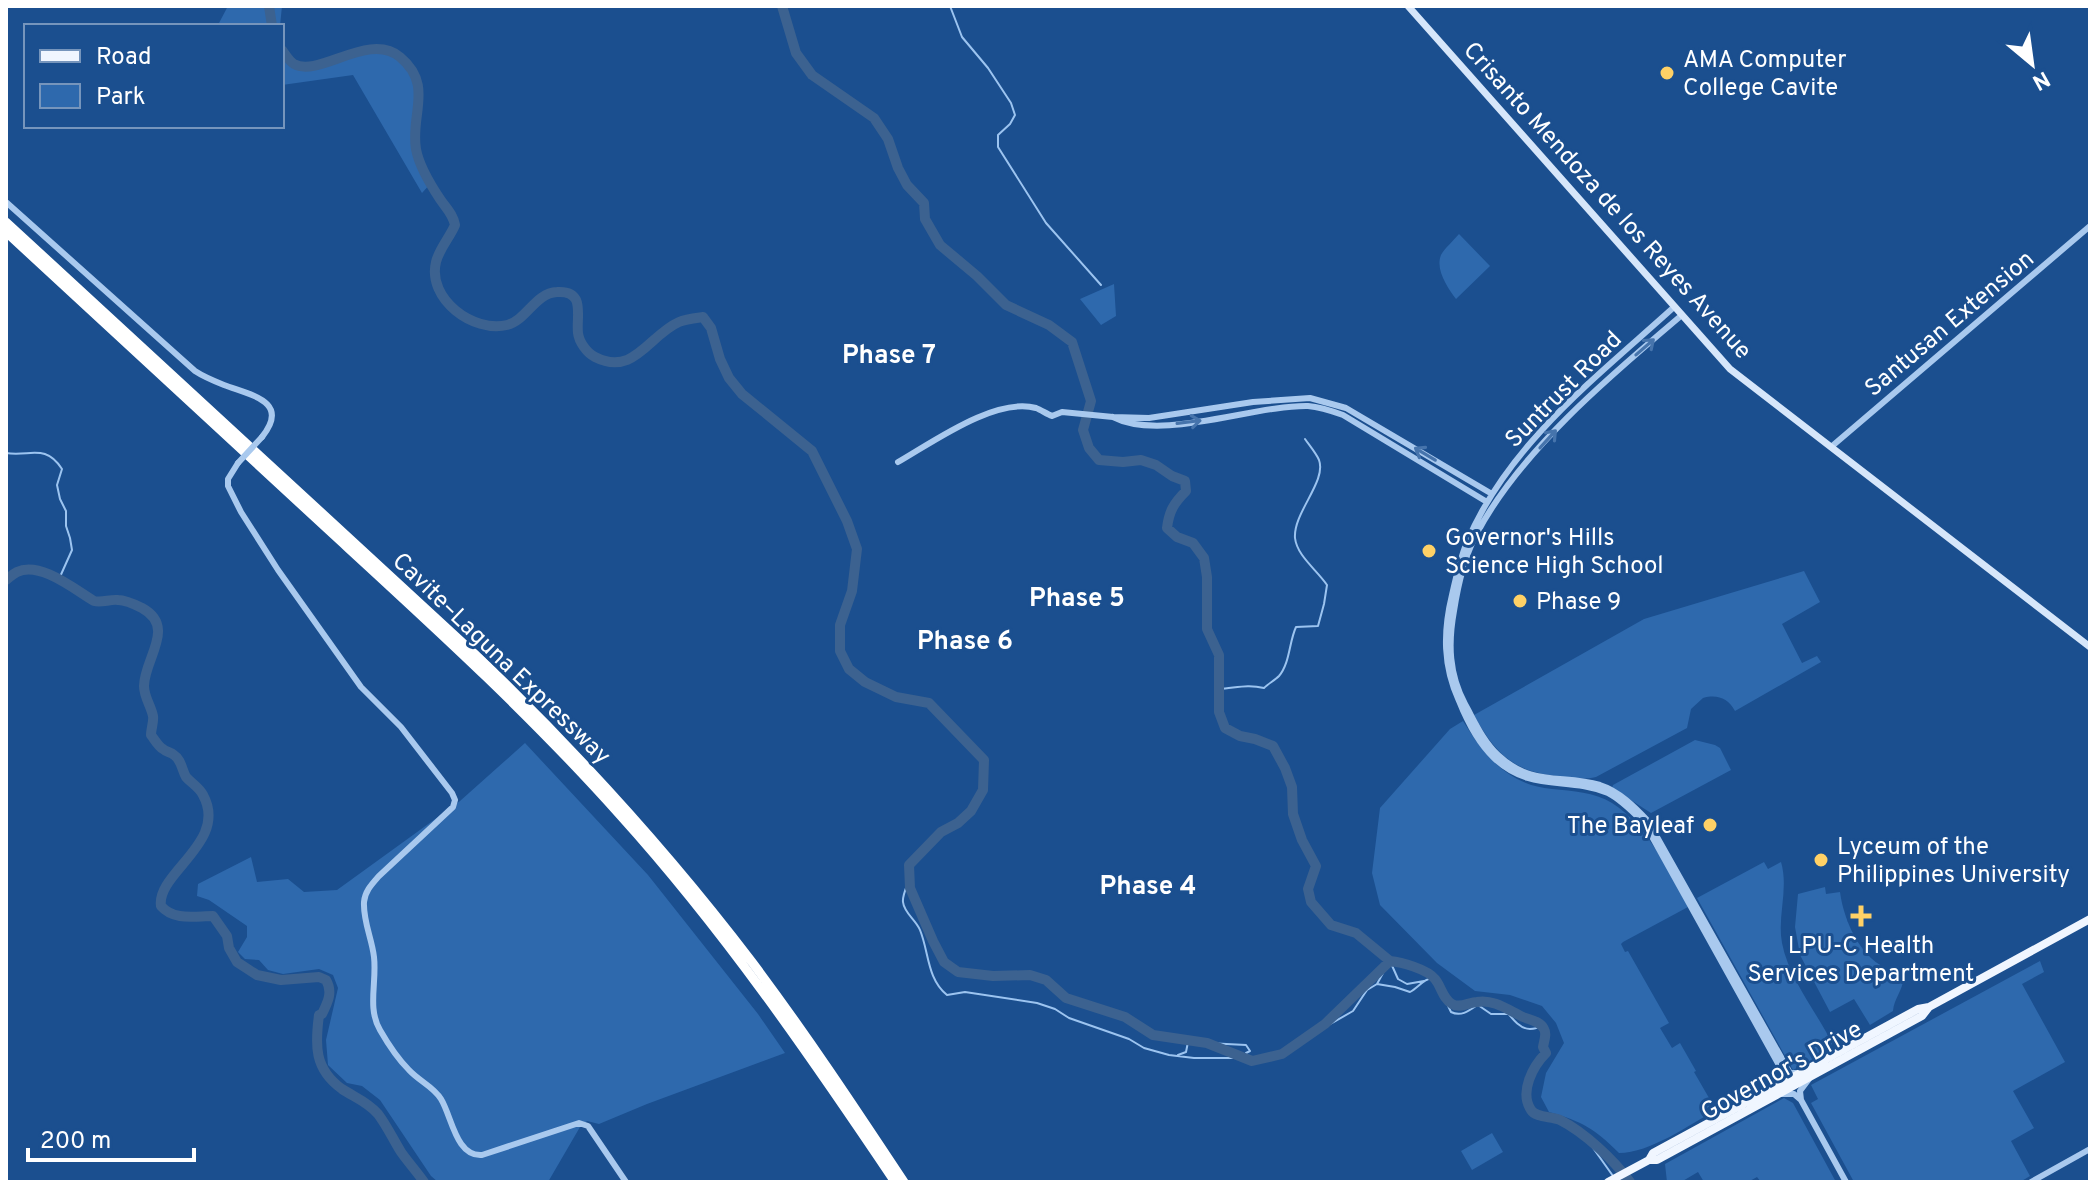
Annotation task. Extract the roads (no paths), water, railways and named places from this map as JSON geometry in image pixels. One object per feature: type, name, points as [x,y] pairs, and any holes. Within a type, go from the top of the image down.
[{"type":"highway","name":"Cavite–Laguna Expressway","points":[[6,222],[442,623],[547,724],[665,854],[743,950],[809,1040],[904,1182]]},
{"type":"highway","name":"Cavite–Laguna Expressway","points":[[6,232],[472,662],[584,776],[659,859],[730,947],[796,1036],[895,1182]]},
{"type":"main road","name":"Crisanto Mendoza de los Reyes Avenue","points":[[1408,6],[1730,369],[2090,647]]},
{"type":"main road","name":"Governor's Drive","points":[[1653,1158],[1779,1084],[2090,919]]},
{"type":"main road","name":"Governor's Drive","points":[[1608,1182],[1922,1016],[1929,1007]]},
{"type":"street","points":[[6,202],[195,371],[266,402],[272,421],[238,463],[228,479],[228,486],[252,530],[361,687],[401,727],[452,793],[455,800],[453,807],[379,876],[366,894],[365,915],[374,956],[372,1003],[378,1027],[392,1050],[442,1100],[467,1153],[482,1155],[579,1123],[588,1126],[626,1182]]},
{"type":"street","name":"Santusan Extension","points":[[1831,447],[2090,226]]},
{"type":"street","name":"Suntrust Road","points":[[1599,788],[1531,780],[1511,771],[1494,758],[1479,740],[1454,692],[1446,660],[1448,612],[1465,546],[1487,502],[1515,461],[1545,427],[1674,307]]},
{"type":"street","name":"Suntrust Road","points":[[1599,788],[1532,775],[1505,762],[1492,750],[1453,676],[1450,650],[1453,613],[1465,563],[1476,535],[1524,466],[1580,406],[1682,315]]},
{"type":"street","points":[[1054,407],[1063,412],[1149,418],[1258,402],[1310,398],[1346,408],[1492,494]]},
{"type":"street","points":[[898,462],[986,414],[1019,406],[1038,408],[1052,416],[1063,412]]},
{"type":"street","points":[[1113,417],[1125,423],[1149,426],[1308,406],[1327,409],[1343,415],[1487,502]]},
{"type":"street","points":[[1599,788],[1622,797],[1648,821],[1790,1073],[1800,1073]]},
{"type":"street","points":[[1599,788],[1626,806],[1648,830],[1785,1076],[1779,1084]]},
{"type":"street","points":[[1801,1100],[1800,1091],[1812,1075]]},
{"type":"street","points":[[1777,1094],[1794,1094],[1801,1100],[1846,1182]]},
{"type":"street","points":[[2031,1182],[2090,1149]]},
{"type":"waterway","points":[[269,6],[272,24]]},
{"type":"waterway","points":[[782,6],[796,53],[812,75],[874,118],[888,139],[907,185],[924,203],[925,219],[940,245],[1006,305],[1049,325],[1072,342],[1091,401],[1083,430],[1089,448],[1099,460],[1141,460],[1185,481],[1186,491],[1173,508],[1167,528],[1177,537],[1193,543],[1204,558],[1207,629],[1219,655],[1219,712],[1225,728],[1273,746],[1285,768],[1292,787],[1293,814],[1316,866],[1308,889],[1311,902],[1331,925],[1356,933],[1390,961]]},
{"type":"waterway","points":[[950,6],[962,37],[1011,103],[1015,115],[998,135],[998,147],[1046,223],[1101,285]]},
{"type":"waterway","points":[[284,53],[292,63],[304,67],[359,51],[388,50],[410,68],[418,89],[417,155],[425,175],[455,225],[437,257],[435,276],[439,289],[455,310],[480,324],[507,325],[520,318],[543,297],[566,292],[578,305],[578,333],[586,350],[609,362],[631,358],[668,328],[688,319],[703,317],[711,328],[729,378],[742,394],[812,451],[847,521],[857,549],[852,591],[840,625],[840,651],[849,669],[865,682],[896,697],[929,703],[984,760],[983,790],[971,811],[941,832],[909,865],[910,888],[944,962],[958,972],[993,976],[1030,975],[1046,980],[1066,998],[1125,1017],[1153,1035],[1207,1043],[1252,1061],[1282,1054],[1325,1024],[1390,961],[1414,967],[1435,979],[1452,1004],[1489,1002],[1542,1026],[1546,1053],[1532,1072],[1527,1087],[1531,1110],[1560,1120],[1579,1132],[1607,1156],[1630,1182]]},
{"type":"waterway","points":[[1219,689],[1264,688],[1283,671],[1296,627],[1318,626],[1327,585],[1303,557],[1295,538],[1299,518],[1320,468],[1318,457],[1305,439]]},
{"type":"waterway","points":[[6,453],[43,454],[56,461],[62,469],[57,485],[66,511],[72,550],[59,579]]},
{"type":"waterway","points":[[6,580],[17,572],[36,570],[57,578],[94,601],[124,601],[152,616],[158,634],[144,686],[153,716],[151,735],[161,748],[178,759],[186,777],[203,795],[208,812],[207,828],[200,842],[169,881],[162,894],[161,906],[178,916],[213,916],[227,936],[229,948],[237,962],[257,975],[281,980],[319,977],[326,980],[329,997],[319,1015],[317,1036],[321,1065],[342,1089],[378,1114],[424,1182]]},
{"type":"waterway","points":[[910,877],[903,896],[904,906],[920,930],[929,965],[940,989],[947,995],[965,992],[1037,1003],[1129,1039],[1144,1048],[1169,1055],[1244,1058]]},
{"type":"waterway","points":[[1390,961],[1398,979],[1407,984],[1424,981]]},
{"type":"waterway","points":[[1377,984],[1389,962]]},
{"type":"waterway","points":[[1304,1039],[1353,1011],[1367,990],[1377,984],[1410,992],[1424,981],[1434,978]]},
{"type":"waterway","points":[[1440,989],[1451,1012],[1455,1014],[1467,1012],[1482,1002]]},
{"type":"waterway","points":[[1471,1003],[1491,1014],[1509,1014]]},
{"type":"waterway","points":[[1503,1007],[1522,1027],[1545,1030]]},
{"type":"waterway","points":[[1178,1055],[1186,1052],[1188,1042],[1197,1041]]},
{"type":"waterway","points":[[1207,1043],[1246,1045],[1250,1051],[1246,1053],[1248,1059]]},
{"type":"waterway","points":[[1586,1138],[1613,1176]]},
{"type":"place","name":"AMA Computer College Cavite","points":[[1667,73]]},
{"type":"place","name":"Governor's Hills Science High School","points":[[1429,551]]},
{"type":"place","name":"Phase 9","points":[[1520,601]]},
{"type":"place","name":"The Bayleaf","points":[[1710,825]]},
{"type":"place","name":"Lyceum of the Philippines University","points":[[1821,860]]},
{"type":"place","name":"LPU-C Health Services Department","points":[[1861,916]]},
{"type":"district","name":"Phase 7","points":[[889,354]]},
{"type":"district","name":"Phase 5","points":[[1077,597]]},
{"type":"district","name":"Phase 6","points":[[965,640]]},
{"type":"district","name":"Phase 4","points":[[1148,885]]}]
